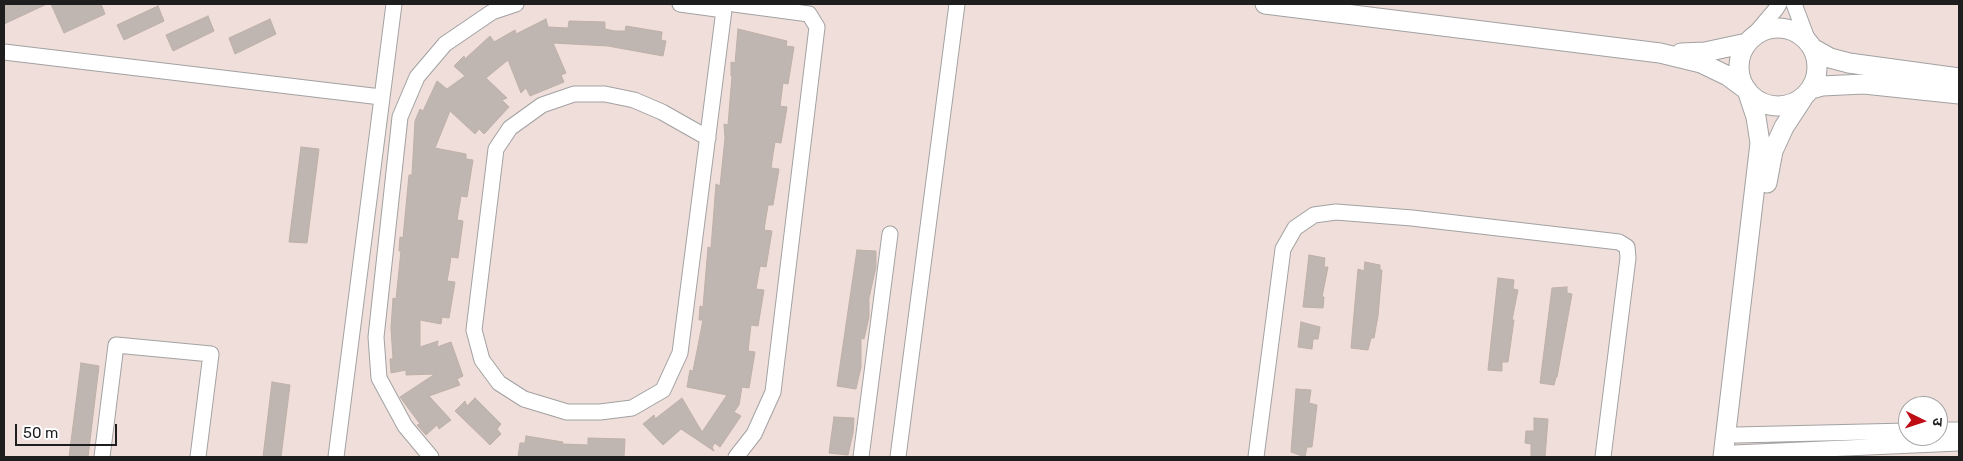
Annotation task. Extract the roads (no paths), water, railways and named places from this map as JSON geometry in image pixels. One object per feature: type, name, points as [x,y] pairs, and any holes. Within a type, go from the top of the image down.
[{"type":"street","points":[[336,457],[394,4]]},
{"type":"street","points":[[431,457],[418,451],[379,378],[376,338],[400,117],[417,77],[445,44],[492,12],[516,4]]},
{"type":"street","points":[[680,4],[728,6],[809,14],[817,27],[773,392],[754,434],[736,457]]},
{"type":"street","points":[[898,457],[957,4]]},
{"type":"street","points":[[1265,4],[1660,53],[1701,63],[1728,76],[1747,90],[1754,98],[1766,104],[1779,107],[1793,104],[1807,93],[1864,84],[1959,94]]},
{"type":"street","points":[[1730,456],[1760,143],[1756,117],[1739,68],[1741,55],[1751,39],[1779,4]]},
{"type":"street","points":[[1730,456],[1736,435],[1773,151],[1784,126],[1816,79],[1818,69],[1817,59],[1794,4]]},
{"type":"street","points":[[708,138],[662,112],[634,100],[605,94],[574,94],[542,105],[510,128],[496,149],[474,330],[482,360],[499,383],[524,400],[566,412],[600,412],[632,408],[663,390],[680,353],[708,138],[728,6]]},
{"type":"street","points":[[1660,53],[1705,52],[1751,39],[1764,30],[1776,27],[1789,29],[1801,34],[1811,45],[1830,58],[1849,63],[1959,78]]},
{"type":"street","points":[[4,52],[381,97]]},
{"type":"street","points":[[1256,457],[1283,249],[1295,228],[1314,215],[1336,212],[1412,218],[1619,242],[1627,247],[1628,258],[1602,457]]},
{"type":"street","points":[[861,457],[890,234]]},
{"type":"street","points":[[102,457],[116,344],[211,354],[198,457]]},
{"type":"street","points":[[1736,435],[1898,431]]},
{"type":"street","points":[[1730,456],[1959,443]]}]
